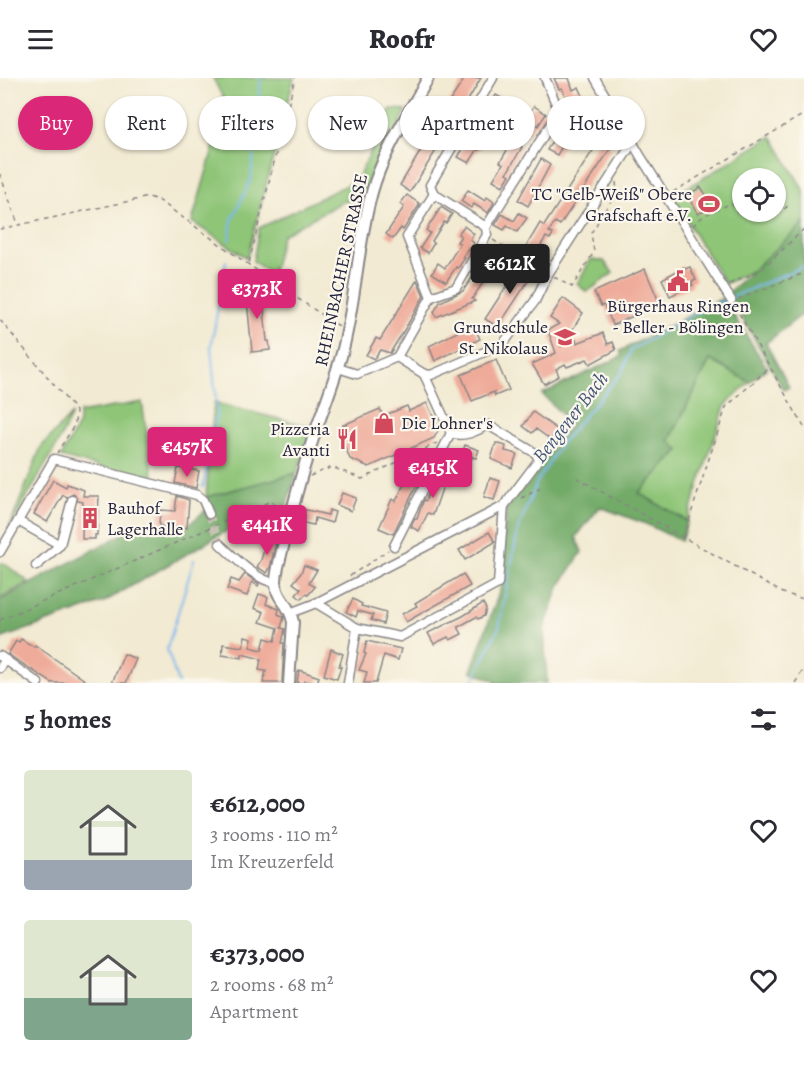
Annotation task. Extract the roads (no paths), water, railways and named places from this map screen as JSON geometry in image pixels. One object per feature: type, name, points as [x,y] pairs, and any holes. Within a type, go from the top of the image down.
[{"type":"main road","name":"RHEINBACHER STRASSE","points":[[276,583],[301,479],[338,368],[375,182],[385,157],[428,78]]},
{"type":"main road","points":[[276,583],[278,595],[290,614],[293,627],[289,683]]},
{"type":"street","points":[[487,231],[434,194],[430,185],[493,78]]},
{"type":"street","points":[[338,368],[357,374],[397,357],[431,297],[456,288],[487,231],[559,111],[545,78]]},
{"type":"street","points":[[595,78],[606,96]]},
{"type":"street","points":[[397,357],[424,374],[431,375],[503,344],[535,301],[548,274],[627,150]]},
{"type":"street","points":[[638,150],[732,301]]},
{"type":"street","points":[[431,297],[407,237],[434,194]]},
{"type":"street","points":[[290,614],[316,603],[504,506],[538,461],[537,454],[488,425],[467,434],[451,433],[424,374]]},
{"type":"street","points":[[394,546],[451,433]]},
{"type":"street","points":[[0,552],[54,459],[196,495],[203,500],[209,514]]},
{"type":"street","points":[[36,566],[60,545],[72,500]]},
{"type":"street","points":[[316,603],[357,628],[400,638],[498,584],[504,506]]},
{"type":"street","points":[[18,521],[60,545]]},
{"type":"street","points":[[220,544],[243,565],[265,580],[276,583]]},
{"type":"street","points":[[348,683],[357,628]]},
{"type":"street","points":[[2,661],[38,683]]},
{"type":"waterway","points":[[229,240],[232,220],[251,179],[261,78]]},
{"type":"waterway","points":[[203,487],[217,412],[211,348],[226,261]]},
{"type":"waterway","name":"Bengener Bach","points":[[732,297],[804,266]]},
{"type":"waterway","name":"Bengener Bach","points":[[472,683],[499,627],[518,529],[537,482],[562,442],[622,372],[631,350],[696,313],[727,299]]},
{"type":"waterway","points":[[178,683],[167,649],[194,560]]},
{"type":"tunnel","points":[[209,514],[220,544]]},
{"type":"place","name":"TC \"Gelb-Weiß\" Obere Grafschaft e.V.","points":[[709,204]]},
{"type":"place","name":"Bürgerhaus Ringen - Beller - Bölingen","points":[[678,281]]},
{"type":"place","name":"Grundschule St. Nikolaus","points":[[565,337]]},
{"type":"place","name":"Die Lohner's","points":[[384,423]]},
{"type":"place","name":"Pizzeria Avanti","points":[[347,439]]},
{"type":"place","name":"Bauhof Lagerhalle","points":[[90,518]]}]
